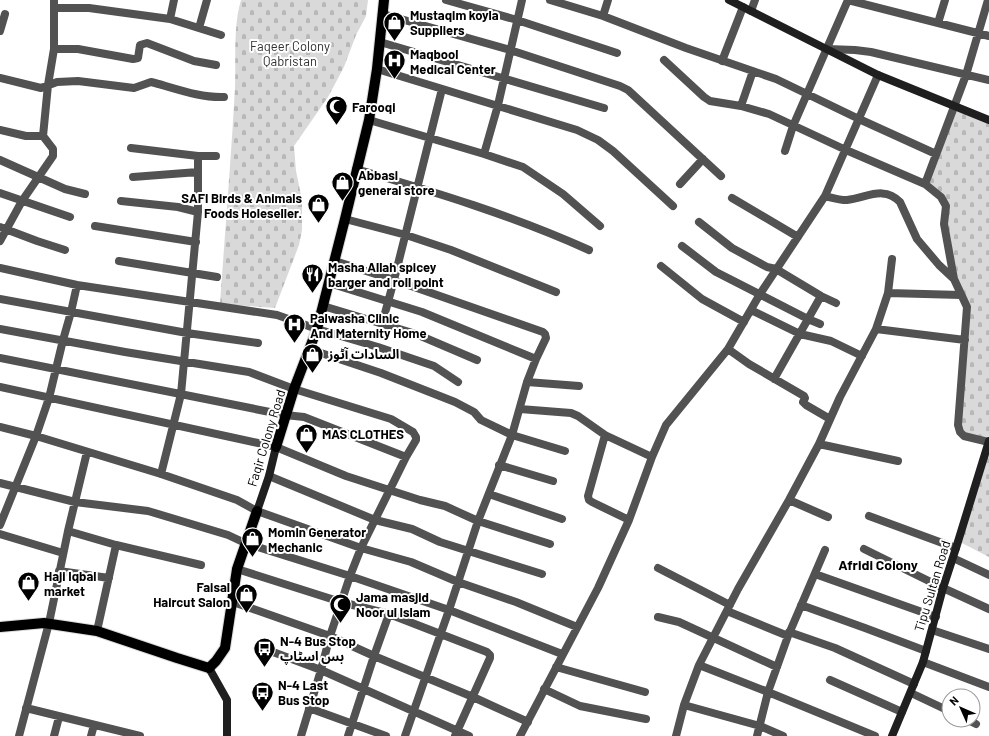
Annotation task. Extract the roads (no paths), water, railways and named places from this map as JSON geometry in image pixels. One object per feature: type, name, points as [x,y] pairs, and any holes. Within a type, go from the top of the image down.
[{"type":"main road","name":"Faqir Colony Road","points":[[209,668],[225,648],[238,569],[245,543],[269,476],[285,415],[317,329],[335,261],[369,120],[377,69],[384,0]]},
{"type":"main road","points":[[729,0],[878,76],[989,120]]},
{"type":"main road","name":"Tipu Sultan Road","points":[[892,736],[923,662],[943,588],[989,441]]},
{"type":"main road","points":[[0,627],[44,622],[97,631],[209,668],[227,700],[226,736]]},
{"type":"street","points":[[170,19],[174,0]]},
{"type":"street","points":[[200,28],[207,0]]},
{"type":"street","points":[[446,0],[517,20],[617,53]]},
{"type":"street","points":[[484,154],[498,105],[522,0]]},
{"type":"street","points":[[550,0],[603,16],[686,48],[753,71],[807,93],[859,119],[936,154]]},
{"type":"street","points":[[603,16],[608,0]]},
{"type":"street","points":[[751,11],[755,0]]},
{"type":"street","points":[[785,151],[793,126],[848,0],[989,36]]},
{"type":"street","points":[[938,23],[945,0]]},
{"type":"street","points":[[925,184],[966,75],[988,0]]},
{"type":"street","points":[[0,241],[3,228],[53,156],[53,149],[43,136],[48,85],[54,49],[54,4],[89,4],[170,19],[221,35]]},
{"type":"street","points":[[722,61],[742,7]]},
{"type":"street","points":[[0,31],[4,14]]},
{"type":"street","points":[[383,14],[510,50],[606,80],[628,90],[721,176]]},
{"type":"street","points":[[380,42],[604,108]]},
{"type":"street","points":[[54,49],[78,49],[133,60],[138,58],[140,45],[147,43],[194,60],[216,65]]},
{"type":"street","points":[[827,49],[871,52],[989,80]]},
{"type":"street","points":[[664,60],[704,98],[710,101],[741,106],[769,114],[846,150],[925,184],[941,197],[946,206],[944,224],[954,279],[967,307],[958,425],[960,432],[964,436],[989,441]]},
{"type":"street","points":[[377,69],[577,130],[598,140],[613,151],[673,206]]},
{"type":"street","points":[[741,106],[753,71]]},
{"type":"street","points":[[520,736],[598,588],[629,520],[652,457],[666,425],[728,349],[760,294],[825,196],[878,76]]},
{"type":"street","points":[[0,78],[40,88],[57,82],[78,81],[134,88],[151,82],[213,97],[224,97]]},
{"type":"street","points":[[382,324],[406,235],[442,89]]},
{"type":"street","points":[[369,120],[523,167],[563,194],[600,226]]},
{"type":"street","points":[[0,130],[26,136],[43,136]]},
{"type":"street","points":[[131,148],[198,156],[216,156]]},
{"type":"street","points":[[161,474],[182,394],[196,242],[198,212],[198,156]]},
{"type":"street","points":[[680,184],[703,159]]},
{"type":"street","points":[[0,160],[39,176],[65,189],[85,194]]},
{"type":"street","points":[[356,169],[417,187],[498,214],[589,250]]},
{"type":"street","points":[[133,177],[198,172]]},
{"type":"street","points":[[0,193],[70,217]]},
{"type":"street","points":[[825,196],[837,200],[847,200],[889,193],[900,202],[917,239],[939,265],[954,279]]},
{"type":"street","points":[[732,198],[798,237]]},
{"type":"street","points":[[121,201],[178,207],[198,212]]},
{"type":"street","points":[[345,219],[406,235],[451,250],[556,292]]},
{"type":"street","points":[[699,222],[732,248],[767,267],[776,269],[821,296],[836,302]]},
{"type":"street","points":[[95,226],[196,242]]},
{"type":"street","points":[[3,228],[65,250]]},
{"type":"street","points":[[682,246],[716,272],[820,324]]},
{"type":"street","points":[[678,736],[684,705],[699,665],[728,608],[819,444],[840,397],[876,329],[888,293],[892,259]]},
{"type":"street","points":[[335,261],[543,332],[546,338],[536,359],[512,435],[478,521],[405,736]]},
{"type":"street","points":[[118,262],[217,277]]},
{"type":"street","points":[[661,266],[702,299],[744,322]]},
{"type":"street","points":[[0,268],[77,285],[278,315],[434,366],[458,382]]},
{"type":"street","points":[[329,283],[422,312],[536,359]]},
{"type":"street","points":[[0,525],[36,436],[49,398],[77,285]]},
{"type":"street","points":[[888,293],[961,295]]},
{"type":"street","points":[[774,379],[821,296]]},
{"type":"street","points":[[0,300],[187,333],[258,343]]},
{"type":"street","points":[[323,306],[416,334],[476,360]]},
{"type":"street","points":[[751,310],[800,334],[831,341],[862,356]]},
{"type":"street","points":[[0,328],[185,362],[249,372],[294,389],[391,419],[413,432],[416,440],[361,548],[350,576],[330,636],[301,736]]},
{"type":"street","points":[[876,329],[965,340]]},
{"type":"street","points":[[309,349],[381,372],[455,402],[474,412],[480,420],[512,435],[565,451]]},
{"type":"street","points":[[728,349],[749,364],[804,396],[804,402],[806,405],[830,419]]},
{"type":"street","points":[[0,358],[285,415],[304,417],[406,457]]},
{"type":"street","points":[[528,382],[579,386]]},
{"type":"street","points":[[0,387],[276,447],[346,476],[420,500],[445,506],[478,521],[550,544]]},
{"type":"street","points":[[520,409],[571,413],[578,416],[605,435],[652,457]]},
{"type":"street","points":[[0,427],[36,436],[161,474],[237,500],[257,511],[361,548],[411,562],[458,582],[516,602],[577,627]]},
{"type":"street","points":[[605,435],[588,496],[589,500],[629,520]]},
{"type":"street","points":[[819,444],[898,461]]},
{"type":"street","points":[[19,736],[48,623],[87,452]]},
{"type":"street","points":[[499,465],[553,481]]},
{"type":"street","points":[[269,476],[375,520],[412,529],[440,542],[542,574]]},
{"type":"street","points":[[0,483],[75,502],[148,511],[228,535],[245,543],[350,576],[449,610],[562,654]]},
{"type":"street","points":[[489,494],[562,519]]},
{"type":"street","points":[[789,500],[828,517]]},
{"type":"street","points":[[869,516],[956,548]]},
{"type":"street","points":[[68,531],[116,545],[201,565]]},
{"type":"street","points":[[0,534],[63,554]]},
{"type":"street","points":[[97,631],[116,545]]},
{"type":"street","points":[[864,549],[989,609]]},
{"type":"street","points":[[757,736],[768,692],[788,634],[825,550]]},
{"type":"street","points":[[953,558],[989,575]]},
{"type":"street","points":[[658,568],[728,608],[788,634],[835,648],[914,684]]},
{"type":"street","points":[[238,569],[341,602],[389,614],[441,633],[490,655],[456,734]]},
{"type":"street","points":[[59,571],[109,578]]},
{"type":"street","points":[[815,574],[936,617]]},
{"type":"street","points":[[233,602],[330,636],[528,722]]},
{"type":"street","points":[[801,606],[926,651]]},
{"type":"street","points":[[348,736],[389,614]]},
{"type":"street","points":[[658,617],[679,622],[777,667]]},
{"type":"street","points":[[932,630],[989,649]]},
{"type":"street","points":[[273,652],[321,670],[413,712],[456,734],[469,736]]},
{"type":"street","points":[[923,662],[989,687]]},
{"type":"street","points":[[699,665],[875,736]]},
{"type":"street","points":[[556,667],[645,692]]},
{"type":"street","points":[[830,680],[902,712]]},
{"type":"street","points":[[544,690],[580,706],[646,719]]},
{"type":"street","points":[[911,693],[941,707]]},
{"type":"street","points":[[684,705],[760,726],[783,736]]},
{"type":"street","points":[[26,708],[128,735],[140,736]]},
{"type":"street","points":[[309,708],[386,736]]},
{"type":"street","points":[[54,736],[59,717]]},
{"type":"street","points":[[91,736],[94,725]]},
{"type":"place","name":"Mustaqim koyla Suppliers","points":[[395,42]]},
{"type":"place","name":"Maqbool Medical Center","points":[[395,80]]},
{"type":"place","name":"Farooqi","points":[[337,126]]},
{"type":"place","name":"Abbasi general store","points":[[342,202]]},
{"type":"place","name":"SAFI Birds & Animals Foods Holeseller.","points":[[318,224]]},
{"type":"place","name":"Masha Allah spicey barger and roll point","points":[[313,294]]},
{"type":"place","name":"Palwasha Clinic And Maternity Home","points":[[295,344]]},
{"type":"place","name":"السادات آٹوز","points":[[313,374]]},
{"type":"place","name":"MAS CLOTHES","points":[[306,454]]},
{"type":"place","name":"Momin Generator Mechanic","points":[[252,558]]},
{"type":"place","name":"Haji Iqbal market","points":[[29,602]]},
{"type":"place","name":"Faisal Haircut Salon","points":[[246,614]]},
{"type":"place","name":"Jama masjid Noor ul Islam","points":[[340,624]]},
{"type":"place","name":"N-4 Bus Stop بس اسٹاپ","points":[[264,668]]},
{"type":"place","name":"N-4 Last Bus Stop","points":[[262,712]]},
{"type":"district","name":"Afridi Colony","points":[[878,564]]},
{"type":"park label","name":"Faqeer Colony Qabristan","points":[[290,54]]}]
